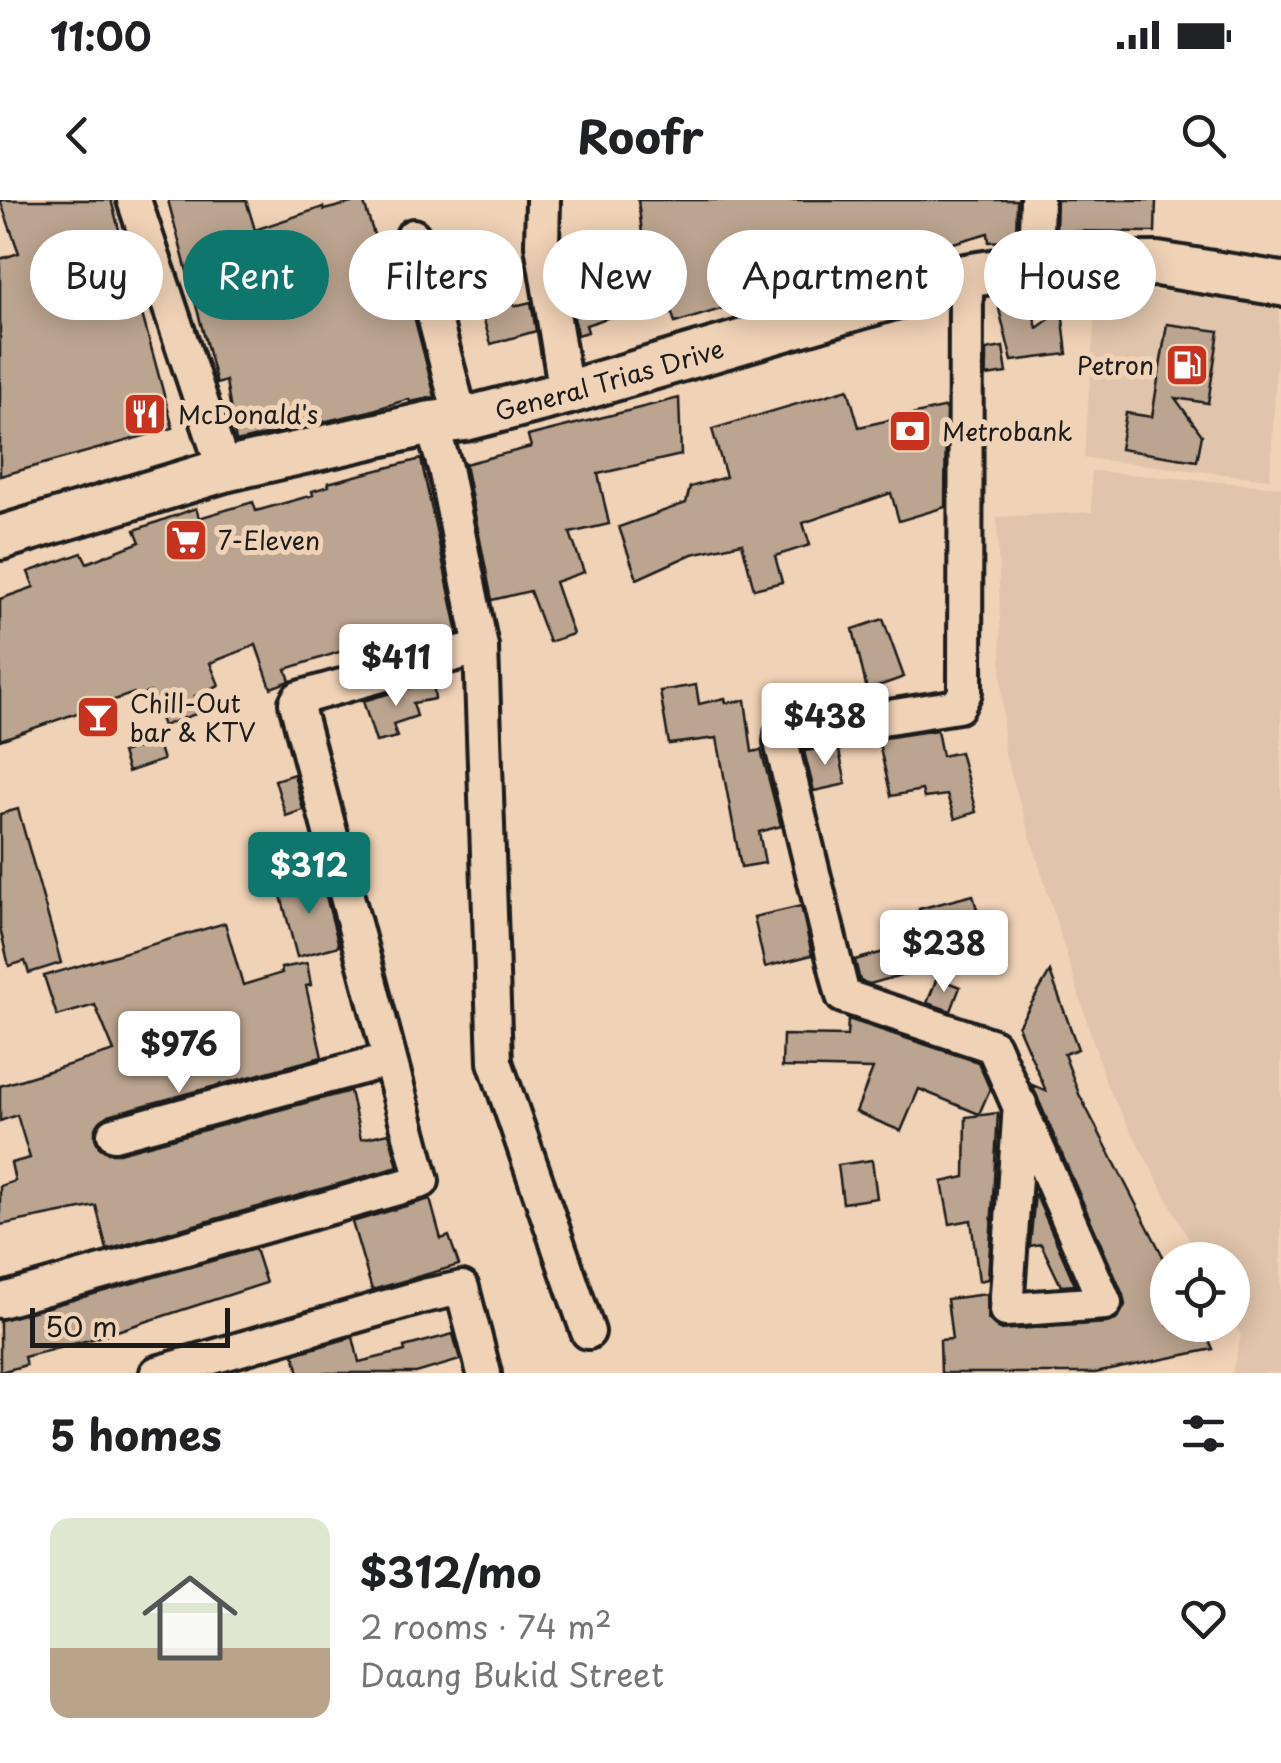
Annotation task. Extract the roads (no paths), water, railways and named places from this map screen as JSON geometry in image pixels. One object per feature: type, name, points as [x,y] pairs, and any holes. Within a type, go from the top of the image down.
[{"type":"main road","name":"General Trias Drive","points":[[1156,264],[1281,284]]},
{"type":"main road","name":"General Trias Drive","points":[[0,538],[224,470],[566,393],[984,273]]},
{"type":"street","points":[[134,200],[224,470]]},
{"type":"street","points":[[543,200],[542,245],[566,393]]},
{"type":"street","points":[[1037,200],[1037,230]]},
{"type":"street","points":[[966,276],[962,701],[958,706],[782,734],[781,738],[843,996],[993,1046],[1020,1104],[1028,1122],[1105,1302],[1006,1310],[1020,1104]]},
{"type":"street","points":[[436,320],[456,400],[448,421],[446,468],[481,647],[495,1062],[588,1332]]},
{"type":"street","points":[[0,1301],[422,1181],[296,703],[299,698],[481,647]]},
{"type":"street","points":[[114,1134],[388,1060]]},
{"type":"street","points":[[156,1373],[462,1288],[484,1373]]},
{"type":"place","name":"Petron","points":[[1187,365]]},
{"type":"place","name":"McDonald's","points":[[145,414]]},
{"type":"place","name":"Metrobank","points":[[910,431]]},
{"type":"place","name":"7-Eleven","points":[[186,540]]},
{"type":"place","name":"Chill-Out bar & KTV","points":[[98,717]]}]
